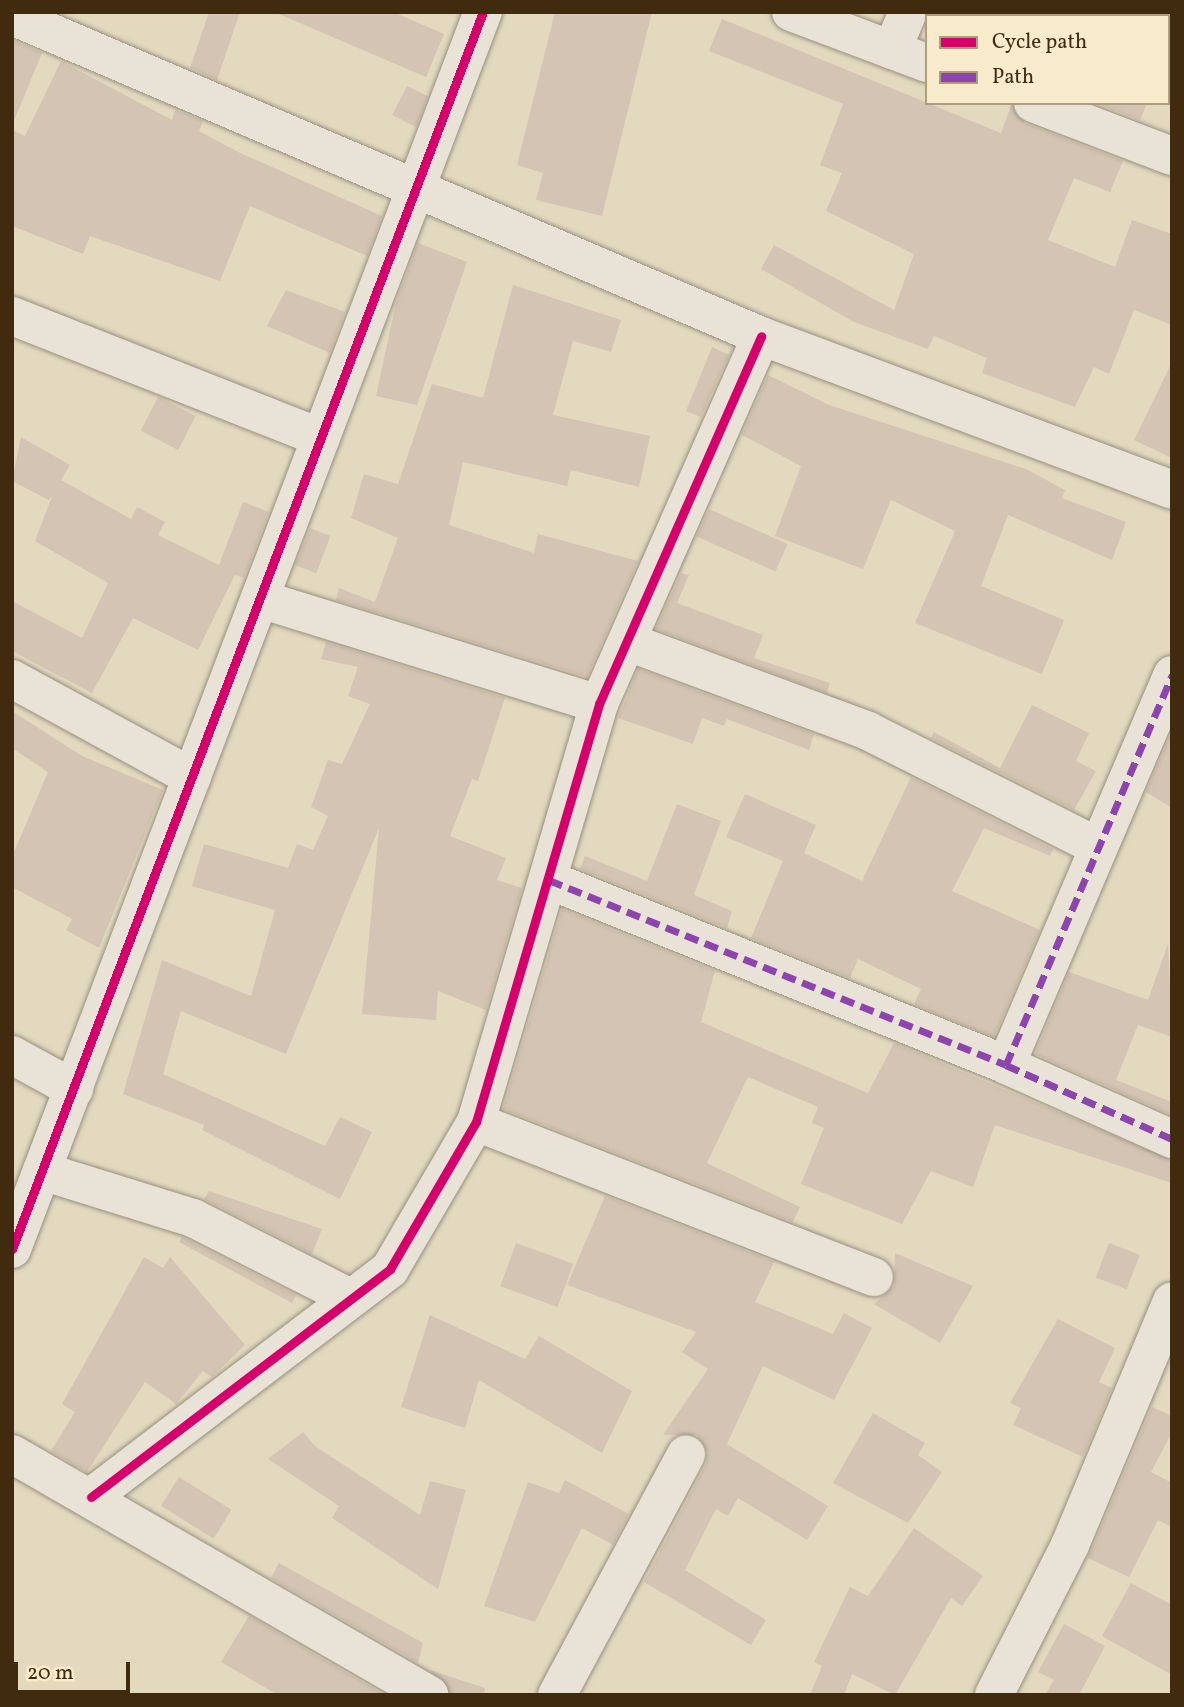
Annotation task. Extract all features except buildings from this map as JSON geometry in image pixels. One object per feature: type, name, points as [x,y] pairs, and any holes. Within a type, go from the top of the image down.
[{"type":"street","points":[[12,1249],[483,12]]},
{"type":"street","points":[[791,12],[925,62]]},
{"type":"street","points":[[892,50],[908,12]]},
{"type":"street","points":[[12,16],[761,336],[1172,490]]},
{"type":"street","points":[[1037,105],[1172,156]]},
{"type":"street","points":[[12,316],[321,438]]},
{"type":"street","points":[[91,1497],[390,1269],[476,1122],[599,704],[761,336]]},
{"type":"street","points":[[260,599],[599,704]]},
{"type":"street","points":[[628,642],[868,731],[1099,846]]},
{"type":"street","points":[[1006,1065],[1172,676]]},
{"type":"street","points":[[12,679],[192,777]]},
{"type":"street","points":[[549,880],[1006,1065],[1172,1139]]},
{"type":"street","points":[[12,1055],[74,1088]]},
{"type":"street","points":[[476,1122],[874,1277]]},
{"type":"street","points":[[42,1171],[193,1218],[351,1298]]},
{"type":"street","points":[[994,1695],[1070,1545],[1172,1301]]},
{"type":"street","points":[[12,1454],[91,1497],[429,1695]]},
{"type":"street","points":[[556,1695],[686,1454]]},
{"type":"marked path","points":[[549,880],[1006,1065],[1172,675]]},
{"type":"marked path","points":[[1006,1065],[1172,1139]]},
{"type":"cycle path","points":[[12,1249],[483,12]]},
{"type":"cycle path","points":[[91,1497],[390,1269],[476,1122],[599,704],[761,336]]}]
